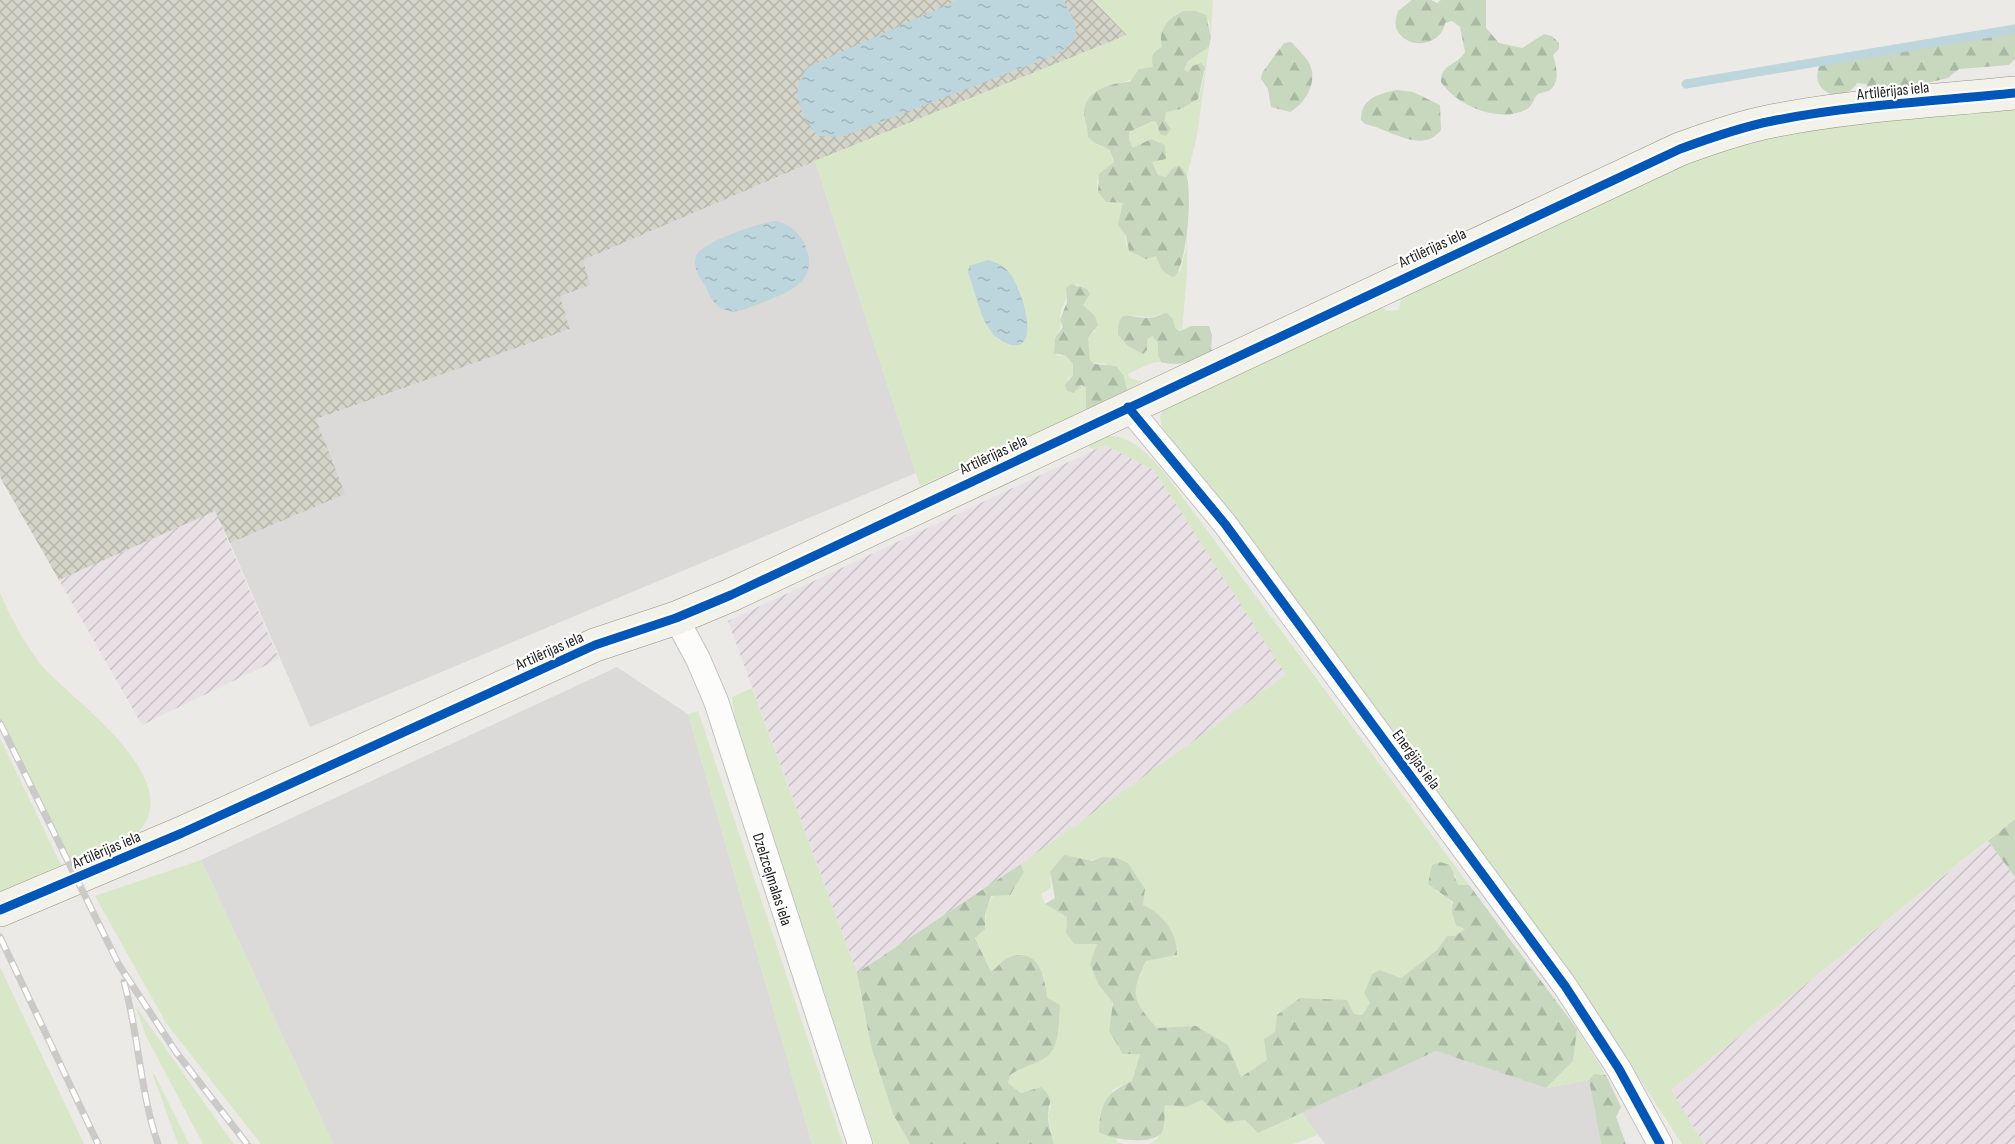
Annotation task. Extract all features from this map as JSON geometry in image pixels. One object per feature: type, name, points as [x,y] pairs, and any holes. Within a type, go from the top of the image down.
[{"type":"street","name":"Artilērijas iela","points":[[0,910],[182,833],[596,645],[676,618],[1680,149],[1726,132],[1783,119],[2015,93]]},
{"type":"street","name":"Enerģijas iela","points":[[1128,407],[1225,524],[1565,986],[1619,1069],[1660,1144]]},
{"type":"street","name":"Dzelzceļmalas iela","points":[[676,618],[698,659],[716,701],[860,1144]]},
{"type":"shaded area","points":[[0,0],[1093,0],[1127,35],[815,161],[583,260],[590,285],[560,296],[570,329],[316,419],[345,494],[230,543],[215,511],[59,580],[0,477]]},
{"type":"shaded area","points":[[815,161],[916,473],[310,727],[230,543],[344,494],[316,419],[570,329],[560,296],[582,260]]},
{"type":"shaded area","points":[[1105,445],[1154,470],[1287,675],[1021,864],[857,973],[728,621]]},
{"type":"shaded area","points":[[215,511],[279,659],[142,725],[59,580]]},
{"type":"shaded area","points":[[617,667],[688,714],[812,1144],[333,1144],[201,860]]},
{"type":"shaded area","points":[[1988,841],[2015,877],[2015,1144],[1704,1144],[1671,1090]]},
{"type":"shaded area","points":[[1436,1051],[1546,1088],[1589,1080],[1601,1144],[1325,1144],[1301,1112]]},
{"type":"green space","points":[[1093,0],[1213,0],[1211,37],[1209,21],[1201,15],[1189,11],[1175,15],[1163,49],[1153,67],[1146,74],[1097,91],[1090,98],[1084,110],[1090,136],[1096,144],[1110,150],[1114,162],[1097,181],[1098,192],[1107,202],[1123,203],[1126,245],[1156,256],[1180,272],[1186,249],[1187,215],[1187,274],[1182,330],[1175,328],[1173,319],[1160,314],[1152,317],[1126,316],[1122,318],[1118,335],[1128,346],[1147,350],[1147,340],[1152,336],[1158,342],[1158,355],[1161,362],[1149,364],[1128,374],[1130,378],[1143,382],[1127,390],[1124,376],[1104,363],[1094,364],[1090,360],[1087,338],[1095,331],[1095,316],[1083,305],[1084,300],[1078,284],[1066,288],[1066,300],[1060,315],[1061,327],[1055,338],[1058,356],[1066,356],[1073,364],[1073,375],[1067,379],[1086,388],[1086,410],[920,486],[815,161],[1127,35]],"holes":[[[968,273],[1019,288],[1028,329],[1000,341],[989,329]]]},
{"type":"green space","points":[[1412,0],[1431,0],[1437,3],[1441,0],[1486,0],[1486,28],[1499,43],[1522,48],[1544,34],[1552,36],[1559,43],[1559,49],[1553,55],[1557,73],[1556,82],[1549,91],[1537,95],[1531,106],[1516,113],[1492,113],[1468,105],[1448,91],[1441,82],[1446,68],[1462,57],[1465,52],[1460,27],[1452,21],[1445,23],[1442,31],[1431,41],[1416,43],[1409,41],[1397,30],[1396,21],[1398,11]]},
{"type":"green space","points":[[1183,11],[1196,11],[1206,15],[1211,37],[1209,47],[1188,61],[1184,70],[1188,72],[1192,66],[1201,63],[1205,67],[1198,99],[1181,109],[1166,112],[1165,121],[1171,129],[1166,136],[1160,134],[1156,122],[1153,121],[1129,132],[1129,140],[1133,148],[1151,139],[1165,145],[1166,159],[1152,162],[1158,175],[1166,177],[1172,169],[1179,165],[1187,177],[1189,199],[1187,230],[1182,259],[1174,277],[1164,272],[1156,256],[1146,259],[1129,251],[1126,236],[1118,224],[1123,203],[1106,202],[1098,192],[1099,174],[1114,162],[1110,150],[1088,137],[1084,114],[1088,99],[1100,89],[1130,82],[1139,69],[1153,67],[1153,55],[1162,47],[1161,35],[1165,25]]},
{"type":"green space","points":[[2015,29],[2015,59],[2009,65],[1959,69],[1948,78],[1914,86],[1870,91],[1866,84],[1857,83],[1843,94],[1835,95],[1821,87],[1818,80],[1818,71],[1822,61]]},
{"type":"green space","points":[[1291,42],[1308,61],[1312,77],[1305,98],[1290,112],[1271,107],[1268,89],[1261,79],[1262,73],[1284,43]]},
{"type":"green space","points":[[1209,47],[1197,136],[1187,176],[1182,168],[1172,169],[1166,177],[1158,175],[1140,146],[1133,148],[1129,140],[1129,132],[1153,121],[1156,122],[1157,130],[1165,122],[1166,112],[1181,109],[1200,94],[1205,71],[1192,66],[1188,72],[1184,71],[1188,61]]},
{"type":"green space","points":[[1397,90],[1413,92],[1440,105],[1441,130],[1433,137],[1415,140],[1365,124],[1361,120],[1367,102],[1377,95]]},
{"type":"green space","points":[[2015,102],[2015,819],[1671,1090],[1704,1144],[1682,1144],[1615,1041],[1392,730],[1162,428],[1160,416],[1166,406],[1379,306],[1388,311],[1399,310],[1402,294],[1642,178],[1763,134]]},
{"type":"green space","points":[[1071,284],[1087,289],[1090,294],[1083,305],[1095,316],[1098,325],[1088,338],[1090,360],[1094,364],[1116,366],[1124,376],[1127,390],[1086,410],[1086,388],[1081,385],[1074,393],[1067,391],[1065,385],[1073,375],[1073,364],[1066,356],[1054,353],[1055,338],[1063,327],[1060,320],[1067,302],[1066,288]]},
{"type":"green space","points":[[1167,313],[1173,319],[1175,328],[1180,331],[1191,326],[1209,326],[1212,335],[1211,354],[1186,362],[1173,364],[1161,362],[1158,355],[1158,342],[1152,336],[1147,340],[1147,350],[1143,354],[1128,346],[1118,335],[1120,320],[1123,317],[1151,318]]},
{"type":"green space","points":[[1101,436],[1121,438],[1137,445],[1164,472],[1469,885],[1458,886],[1455,874],[1435,891],[1451,901],[1466,928],[1455,936],[1447,936],[1437,950],[1401,978],[1380,970],[1370,1003],[1362,1015],[1354,1014],[1275,1032],[1267,1060],[1241,1077],[1196,1026],[1157,1028],[1142,1011],[1136,997],[1136,990],[1146,961],[1177,955],[1143,905],[1102,857],[1050,872],[1051,888],[1041,894],[1045,904],[1067,917],[1066,933],[1098,944],[1099,985],[1113,1003],[1109,1031],[1140,1054],[1132,1081],[1112,1090],[1117,1142],[1124,1144],[1054,1144],[1048,1116],[1051,1105],[1041,1087],[1021,1093],[1008,1083],[1010,1075],[1023,1066],[1046,1058],[1044,975],[991,972],[975,937],[985,928],[991,900],[1000,889],[1024,872],[1021,864],[1286,675],[1154,470],[1105,445],[1094,450],[1084,444]]},
{"type":"green space","points":[[0,592],[19,631],[43,667],[124,746],[141,771],[150,795],[148,818],[131,839],[118,847],[72,863],[0,723]]},
{"type":"green space","points":[[752,688],[857,973],[871,1046],[893,1114],[910,1144],[874,1144],[735,718],[732,697]]},
{"type":"green space","points":[[698,711],[843,1144],[812,1144],[688,714]]},
{"type":"green space","points":[[0,738],[61,865],[0,893]]},
{"type":"green space","points":[[2015,819],[2015,877],[1988,841]]},
{"type":"green space","points":[[1064,855],[1092,861],[1102,857],[1116,858],[1128,863],[1145,889],[1143,905],[1157,913],[1172,931],[1177,955],[1146,961],[1136,990],[1136,997],[1142,1011],[1157,1028],[1196,1026],[1228,1045],[1241,1077],[1267,1060],[1264,1039],[1275,1032],[1277,1015],[1300,998],[1347,1000],[1354,1014],[1362,1015],[1370,1003],[1364,993],[1372,974],[1380,970],[1401,978],[1437,950],[1447,936],[1455,936],[1465,929],[1456,925],[1452,912],[1453,902],[1428,884],[1432,865],[1440,862],[1450,865],[1458,885],[1469,885],[1577,1029],[1573,1061],[1546,1088],[1436,1051],[1258,1133],[1245,1120],[1227,1123],[1202,1100],[1186,1107],[1165,1105],[1164,1127],[1161,1134],[1156,1137],[1132,1140],[1106,1135],[1099,1132],[1103,1106],[1110,1095],[1132,1081],[1140,1054],[1123,1054],[1109,1031],[1113,1003],[1099,985],[1090,964],[1097,944],[1074,944],[1066,933],[1067,917],[1045,904],[1055,898],[1050,872]]},
{"type":"green space","points":[[201,860],[333,1144],[261,1144],[166,1023],[95,896]]},
{"type":"green space","points":[[1021,864],[1024,872],[1010,895],[991,896],[985,915],[985,929],[975,938],[991,972],[1010,957],[1028,956],[1034,960],[1042,974],[1047,998],[1060,1005],[1058,1034],[1050,1054],[1010,1075],[1008,1083],[1021,1093],[1041,1087],[1046,1092],[1050,1099],[1048,1119],[1054,1144],[910,1144],[893,1114],[871,1046],[857,973]]},
{"type":"green space","points":[[0,967],[84,1144],[0,1144]]},
{"type":"green space","points":[[136,1007],[234,1144],[203,1144],[146,1036]]},
{"type":"green space","points":[[1577,1029],[1606,1075],[1595,1074],[1589,1080],[1546,1088],[1573,1061]]},
{"type":"green space","points":[[1594,1074],[1606,1075],[1621,1107],[1616,1117],[1626,1144],[1601,1144],[1589,1080]]},
{"type":"green space","points":[[153,1075],[155,1075],[189,1144],[178,1144]]},
{"type":"green space","points":[[1202,1100],[1227,1123],[1245,1120],[1258,1133],[1301,1112],[1318,1135],[1293,1144],[1149,1144],[1155,1141],[1161,1133],[1165,1105],[1186,1107]]},
{"type":"water","points":[[958,0],[1063,0],[1073,18],[1076,32],[1070,44],[1053,56],[841,137],[818,136],[801,110],[799,101],[799,83],[810,66]]},
{"type":"water","points":[[774,221],[783,223],[792,229],[805,245],[809,265],[806,274],[791,290],[759,304],[737,311],[720,308],[699,276],[695,264],[696,256],[701,250],[720,239],[744,229]]},
{"type":"water","points":[[988,260],[1006,269],[1013,278],[1023,302],[1027,329],[1025,339],[1019,345],[1008,344],[996,337],[986,324],[980,310],[968,273],[969,266]]},
{"type":"waterway","points":[[1686,84],[2015,29]]},
{"type":"railway","points":[[0,723],[119,965],[176,1052],[247,1144]]},
{"type":"railway","points":[[0,937],[98,1144]]},
{"type":"railway","points":[[124,982],[147,1104],[158,1144]]},
{"type":"cycle path","points":[[0,910],[182,833],[595,645],[676,618],[731,595],[1680,149],[1749,126],[1772,121],[1863,107],[2015,93]]},
{"type":"cycle path","points":[[1128,407],[1225,524],[1565,986],[1619,1069],[1660,1144]]}]
